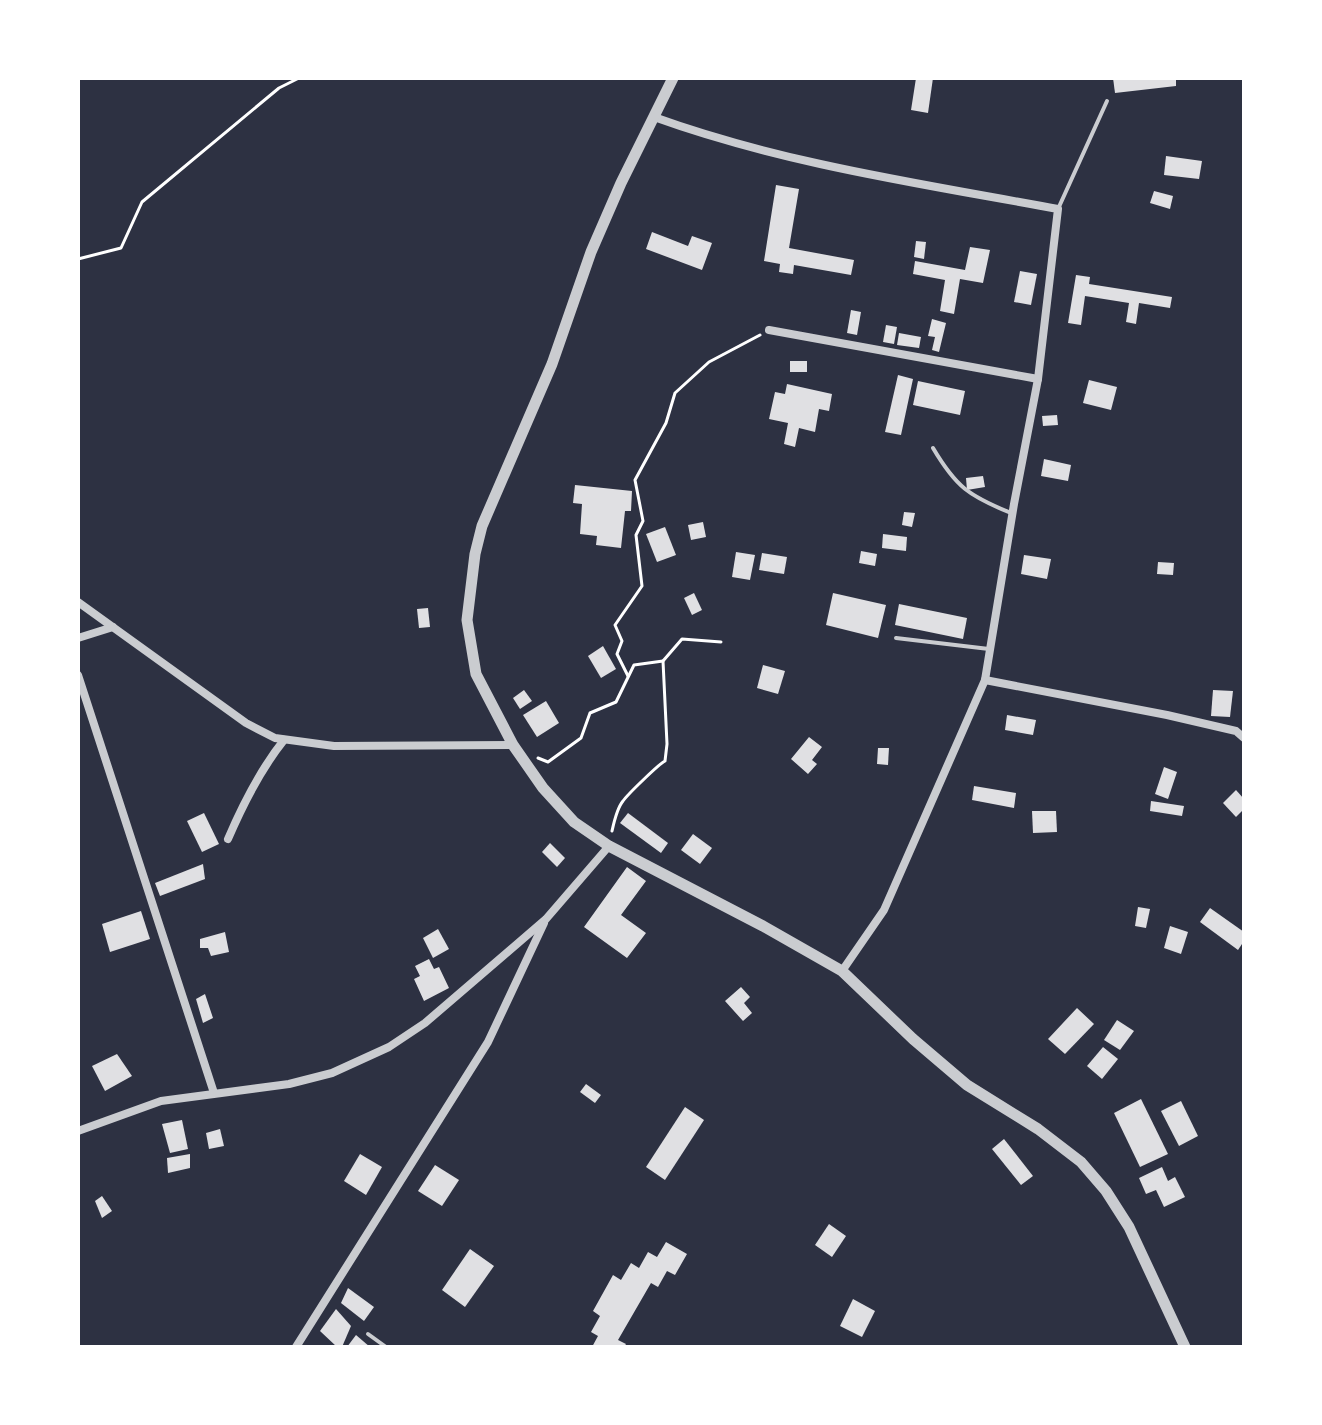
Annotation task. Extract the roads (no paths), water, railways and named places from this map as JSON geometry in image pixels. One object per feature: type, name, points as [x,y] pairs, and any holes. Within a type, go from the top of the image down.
[{"type":"street","points":[[673,78],[591,252],[552,364],[482,526],[475,554],[467,620],[476,674],[513,745],[543,788],[574,822],[609,846],[842,971],[967,1085],[1038,1129],[1081,1162],[1106,1191],[1129,1227],[1185,1347]]},
{"type":"street","points":[[654,117],[716,139],[845,169],[1058,209],[1038,379],[985,680],[884,910],[842,971]]},
{"type":"street","points":[[769,330],[1038,379]]},
{"type":"street","points":[[78,602],[246,723],[275,738],[334,746],[513,745]]},
{"type":"street","points":[[78,638],[113,627]]},
{"type":"street","points":[[78,675],[214,1093]]},
{"type":"street","points":[[985,680],[1167,715],[1236,731],[1244,738]]},
{"type":"street","points":[[228,839],[249,793],[284,740]]},
{"type":"street","points":[[78,1131],[161,1101],[289,1084],[332,1073],[389,1047],[425,1023],[546,919],[609,846]]},
{"type":"street","points":[[296,1347],[488,1042],[546,919]]},
{"type":"lane","points":[[1058,209],[1107,101]]},
{"type":"lane","points":[[933,448],[950,477],[978,500],[1012,513]]},
{"type":"lane","points":[[896,638],[990,649]]},
{"type":"lane","points":[[368,1334],[386,1347]]}]
